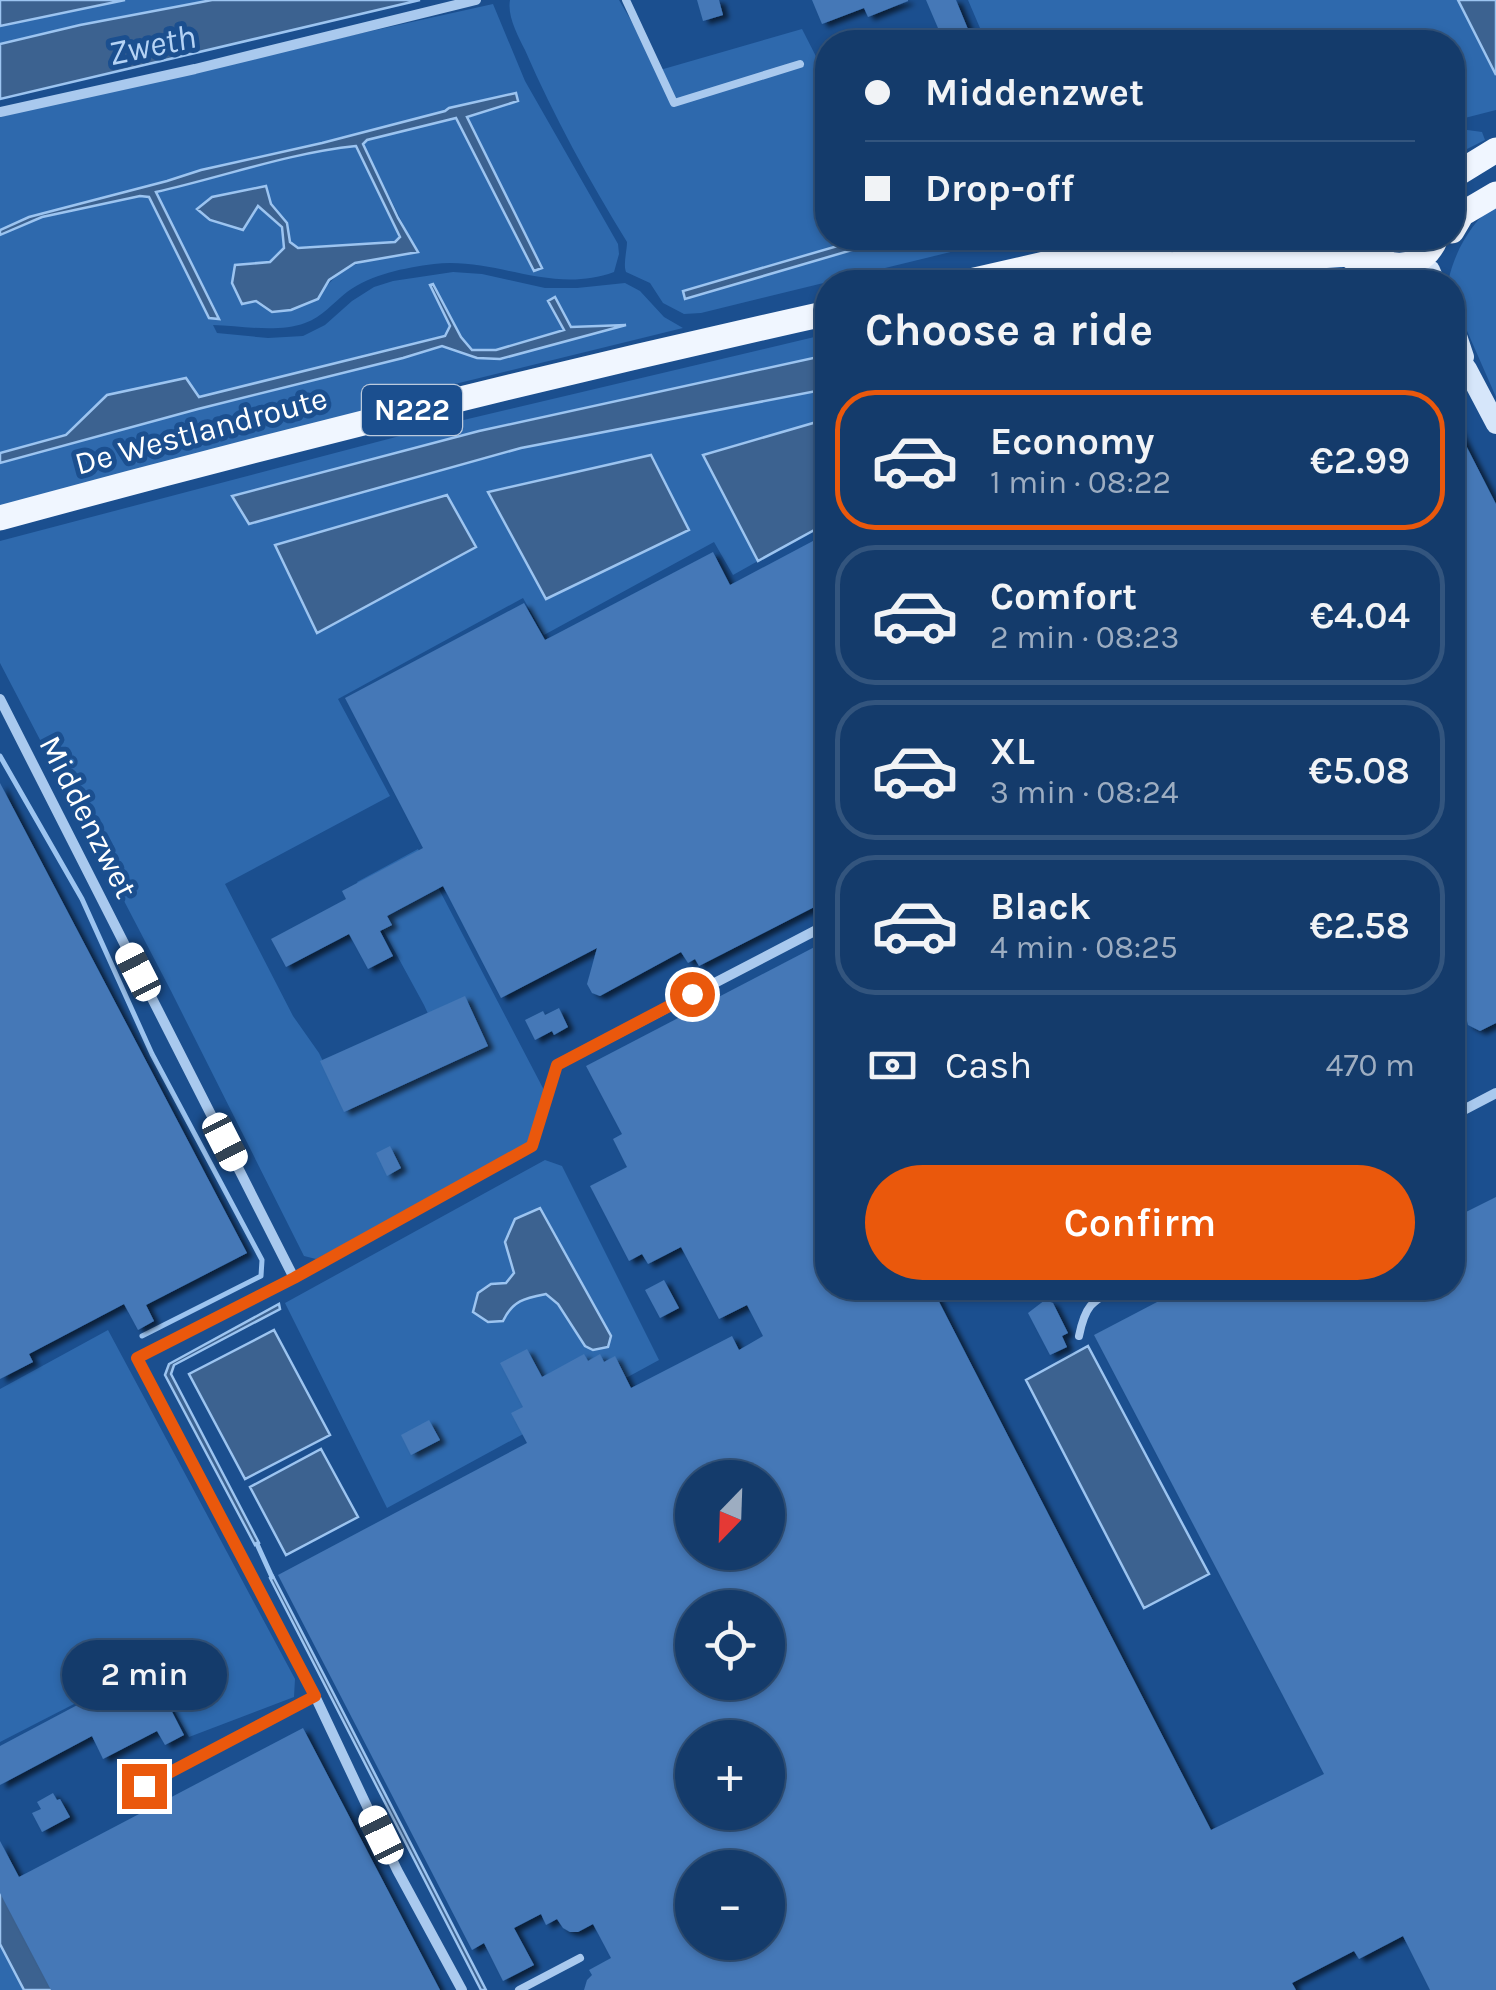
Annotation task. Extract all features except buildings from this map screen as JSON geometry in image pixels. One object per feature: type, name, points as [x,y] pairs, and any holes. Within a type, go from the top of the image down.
[{"type":"main road","points":[[1465,158],[1496,148]]},
{"type":"main road","points":[[1465,169],[1496,148]]},
{"type":"main road","points":[[1465,200],[1496,184]]},
{"type":"main road","points":[[1465,213],[1496,194]]},
{"type":"main road","points":[[1018,270],[1106,250]]},
{"type":"main road","points":[[1118,270],[1267,256],[1284,250]]},
{"type":"main road","points":[[1368,250],[1379,260],[1393,265],[1415,262],[1423,268],[1446,250]]},
{"type":"main road","name":"De Westlandroute","points":[[0,518],[424,407],[815,317]]},
{"type":"main road","name":"De Westlandroute","points":[[0,534],[432,422],[815,333]]},
{"type":"street","points":[[0,112],[196,69],[476,0]]},
{"type":"street","points":[[1465,362],[1467,369]]},
{"type":"street","points":[[1465,366],[1496,424]]},
{"type":"street","name":"Middenzwet","points":[[0,699],[294,1278]]},
{"type":"street","points":[[462,1990],[398,1870],[315,1696],[137,1358],[294,1278],[532,1146],[557,1065],[815,931]]},
{"type":"street","points":[[1465,1109],[1496,1093]]},
{"type":"lane","points":[[626,0],[674,103],[800,64]]},
{"type":"lane","points":[[1079,1336],[1082,1320],[1093,1300]]},
{"type":"lane","points":[[144,1786],[315,1696]]},
{"type":"lane","points":[[519,1990],[580,1958]]},
{"type":"shaded area","points":[[125,0],[212,0],[0,44],[0,26]]},
{"type":"shaded area","points":[[510,0],[619,0],[660,70],[802,29],[815,54],[815,250],[824,250],[684,291],[686,299],[852,250],[959,250],[877,270],[815,270],[815,285],[701,313],[684,314],[663,303],[650,283],[626,272],[627,242],[548,100],[510,13]]},
{"type":"shaded area","points":[[968,0],[1458,0],[1496,75],[1496,110],[1465,118],[1465,30],[981,30]]},
{"type":"shaded area","points":[[493,4],[525,81],[618,244],[614,272],[568,279],[457,263],[434,264],[367,281],[305,323],[272,328],[213,325],[217,333],[268,338],[303,336],[325,325],[374,287],[453,272],[545,288],[625,283],[683,328],[455,384],[452,390],[0,510],[0,463],[442,346],[477,358],[500,359],[619,327],[571,327],[548,301],[565,330],[496,350],[472,350],[433,284],[430,286],[450,327],[445,336],[198,398],[107,395],[66,435],[0,453],[0,235],[42,217],[140,195],[149,197],[209,317],[219,318],[156,192],[356,145],[400,237],[395,242],[298,249],[290,242],[287,223],[271,204],[265,187],[198,209],[210,220],[257,206],[282,227],[285,247],[270,262],[236,265],[233,283],[242,305],[256,301],[272,312],[318,299],[338,275],[360,263],[417,252],[363,144],[456,118],[534,271],[542,268],[467,117],[517,101],[449,108],[322,143],[201,170],[29,217],[0,230],[0,117]]},
{"type":"shaded area","points":[[1465,130],[1482,132],[1485,140],[1465,150]]},
{"type":"shaded area","points":[[1496,203],[1496,397],[1465,326],[1465,270],[1452,270],[1459,250],[1465,250],[1465,238]]},
{"type":"shaded area","points":[[1217,250],[1053,269],[1135,255]]},
{"type":"shaded area","points":[[1323,263],[1337,264],[1346,270],[1239,270]]},
{"type":"shaded area","points":[[815,337],[815,358],[479,431],[232,496],[250,524],[521,448],[815,391],[815,422],[703,455],[758,561],[733,575],[714,542],[544,635],[523,598],[338,699],[390,796],[225,884],[345,1107],[449,1059],[357,882],[418,849],[545,1092],[530,1142],[512,1157],[316,1259],[304,1256],[0,663],[0,541],[434,427]]},
{"type":"shaded area","points":[[545,1160],[562,1166],[659,1360],[387,1508],[285,1303]],"holes":[[[540,1208],[611,1335],[608,1347],[585,1346],[546,1294],[520,1299],[509,1309],[491,1284],[506,1283],[514,1273],[505,1242]]]},
{"type":"shaded area","points":[[108,1330],[295,1679],[294,1697],[189,1737],[148,1666],[0,1742],[0,1389]]},
{"type":"shaded area","points":[[0,1944],[24,1990],[0,1990]]},
{"type":"water","points":[[0,0],[125,0],[0,26]]},
{"type":"water","name":"Zweth","points":[[212,0],[420,0],[0,99],[0,44]]},
{"type":"water","points":[[1458,0],[1496,0],[1496,75]]},
{"type":"water","points":[[516,93],[518,101],[467,117],[542,268],[534,271],[456,118],[363,144],[418,252],[355,263],[329,280],[318,299],[291,310],[272,312],[256,301],[242,304],[232,283],[235,265],[270,262],[284,248],[282,227],[258,206],[243,230],[210,220],[197,209],[212,197],[266,186],[271,204],[287,223],[290,242],[298,248],[395,242],[400,237],[356,146],[281,160],[156,192],[219,319],[209,318],[149,197],[42,217],[0,235],[0,230],[29,217],[201,170]]},
{"type":"water","points":[[824,250],[852,250],[685,299],[683,291]]},
{"type":"water","points":[[433,284],[472,350],[496,350],[564,330],[548,301],[555,297],[571,327],[626,325],[500,359],[477,358],[442,346],[0,463],[0,453],[66,435],[107,395],[186,378],[199,397],[445,336],[450,326],[430,285]]},
{"type":"water","points":[[815,358],[815,391],[521,448],[249,524],[232,496],[479,431]]},
{"type":"water","points":[[815,422],[815,530],[758,561],[703,455]]},
{"type":"water","points":[[651,455],[689,530],[546,599],[488,492]]},
{"type":"water","points":[[447,495],[476,547],[317,633],[275,545]]},
{"type":"water","points":[[540,1208],[611,1336],[608,1347],[593,1350],[585,1346],[558,1304],[546,1294],[520,1301],[503,1321],[488,1322],[473,1312],[478,1293],[491,1284],[506,1283],[514,1273],[505,1242],[515,1219]]},
{"type":"water","points":[[279,1304],[280,1309],[174,1365],[171,1374],[259,1543],[255,1545],[165,1375],[169,1364]]},
{"type":"water","points":[[274,1330],[330,1435],[245,1479],[189,1374]]},
{"type":"water","points":[[1088,1346],[1209,1574],[1144,1608],[1026,1380]]},
{"type":"water","points":[[321,1449],[358,1517],[286,1555],[250,1487]]},
{"type":"water","points":[[273,1576],[486,1990],[481,1990],[270,1578]]},
{"type":"water","points":[[0,1885],[54,1990],[24,1990],[0,1944]]},
{"type":"waterway","points":[[0,756],[82,899],[152,1054],[262,1260],[261,1276],[142,1336]]},
{"type":"waterway","points":[[257,1544],[272,1577]]},
{"type":"route","points":[[144,1786],[315,1696],[137,1358],[294,1278],[532,1146],[557,1065],[692,994]]}]
